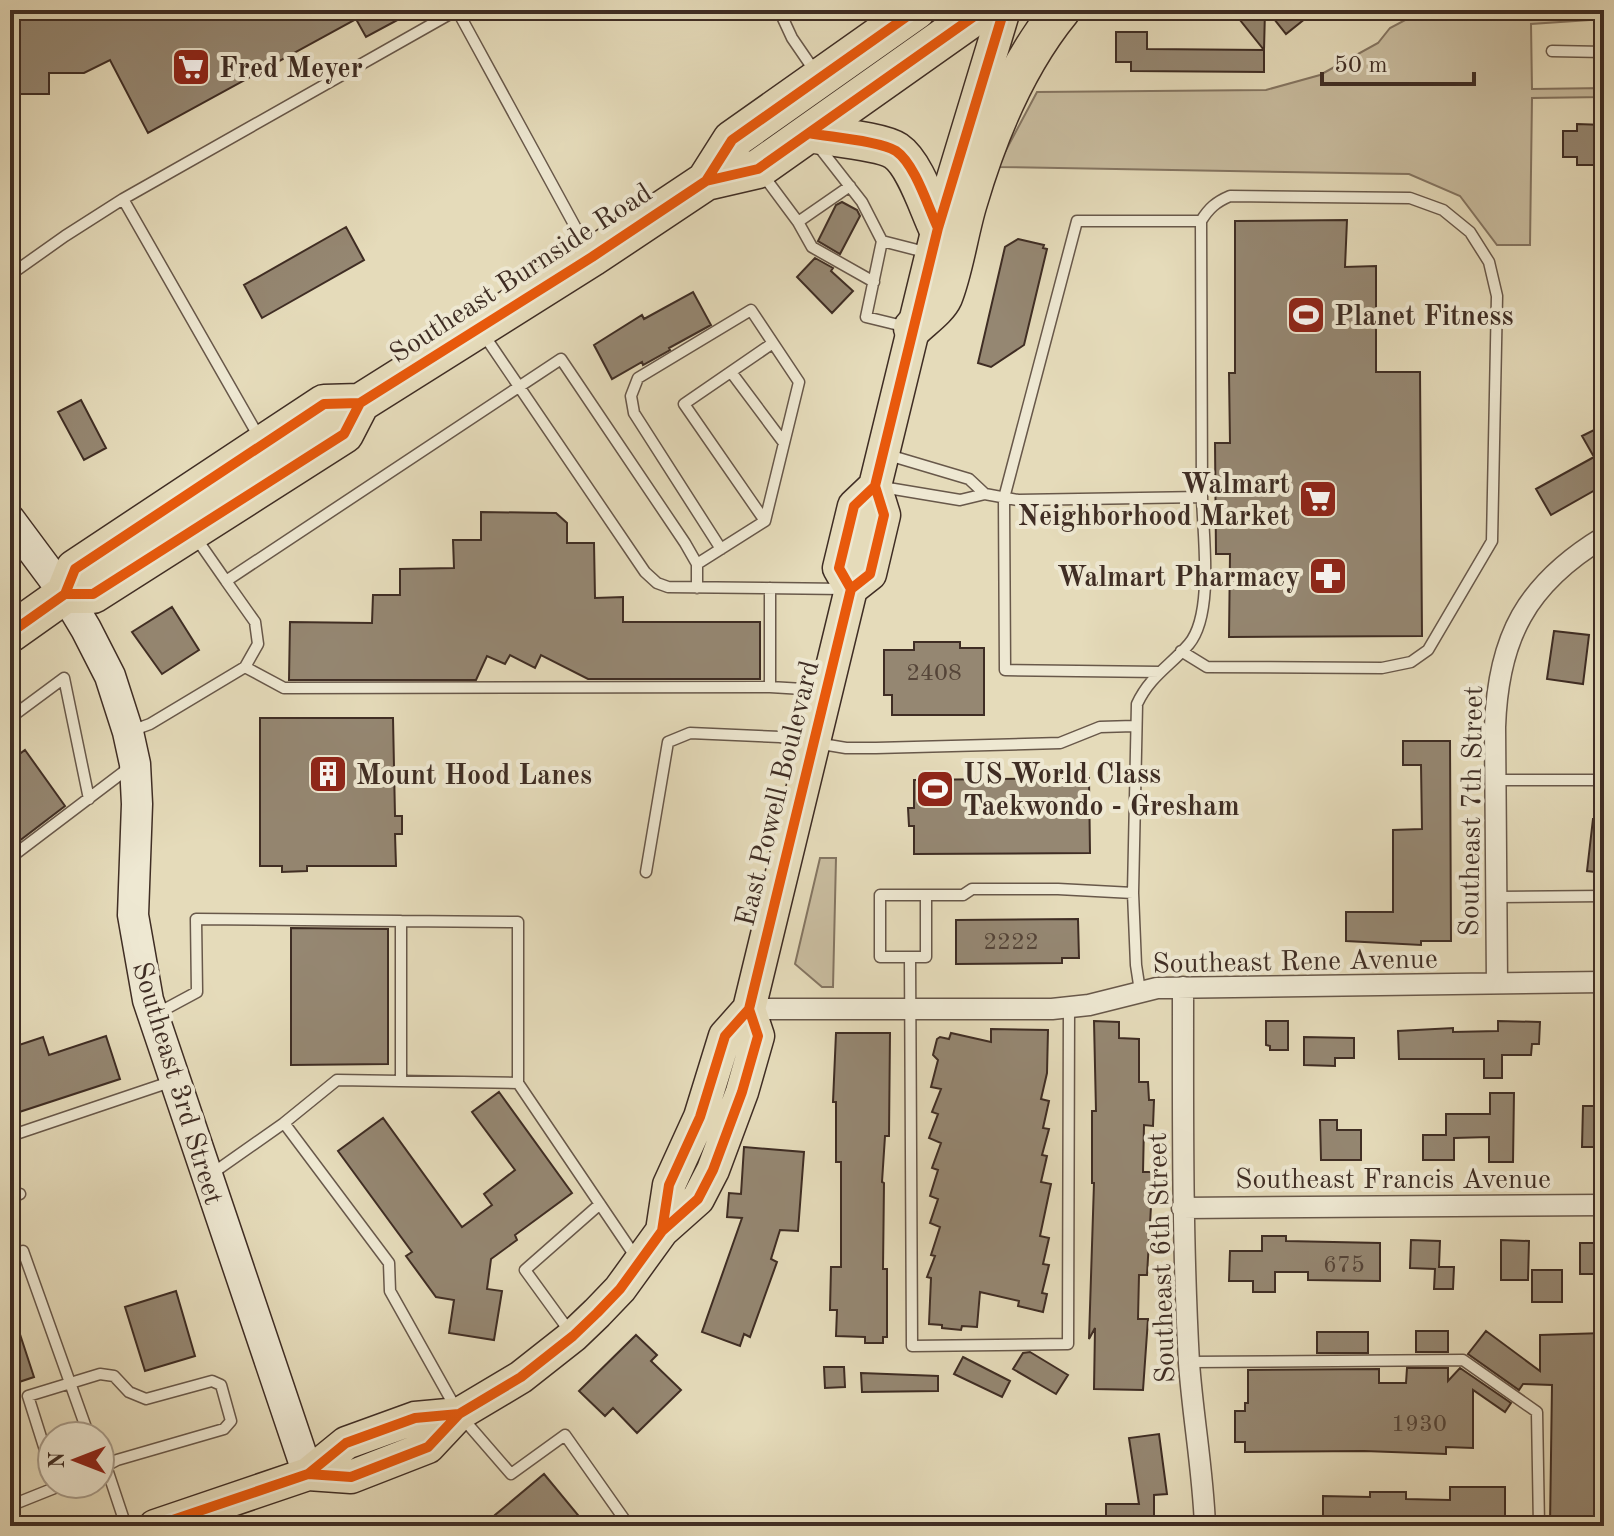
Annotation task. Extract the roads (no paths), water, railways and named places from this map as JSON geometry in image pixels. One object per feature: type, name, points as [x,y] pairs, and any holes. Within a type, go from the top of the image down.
[{"type":"highway","name":"Southeast Burnside Road","points":[[706,181],[732,140],[916,10]]},
{"type":"highway","name":"Southeast Burnside Road","points":[[10,633],[65,594],[75,569],[324,404],[360,403],[592,257],[706,181],[758,169],[983,10]]},
{"type":"highway","points":[[941,247],[967,203],[998,119],[1026,60],[1061,10]]},
{"type":"highway","points":[[809,133],[884,145],[896,151],[912,172],[941,247],[942,299],[913,328]]},
{"type":"highway","name":"Southeast Burnside Road","points":[[65,594],[93,594],[344,434],[360,403]]},
{"type":"main road","points":[[941,247],[1004,10]]},
{"type":"main road","name":"East Powell Boulevard","points":[[163,1525],[308,1474],[346,1443],[415,1418],[459,1414],[521,1377],[573,1336],[620,1289],[662,1231],[669,1185],[700,1117],[725,1036],[749,1009],[851,589],[839,568],[850,519],[854,506],[875,486],[913,328]]},
{"type":"street","name":"Southeast 3rd Street","points":[[10,520],[65,594],[110,676],[128,732],[135,764],[137,833],[133,915],[140,966],[153,1015],[308,1474]]},
{"type":"street","name":"Southeast 7th Street","points":[[1497,983],[1496,690],[1503,657],[1525,611],[1557,571],[1604,537]]},
{"type":"street","name":"Southeast Rene Avenue","points":[[749,1009],[1069,1008],[1140,991],[1183,987],[1604,982]]},
{"type":"street","name":"Southeast 6th Street","points":[[1183,987],[1182,1208],[1189,1362],[1204,1484],[1205,1526]]},
{"type":"street","name":"Southeast Francis Avenue","points":[[1182,1208],[1604,1205]]},
{"type":"lane","points":[[10,275],[123,199],[457,10],[592,257]]},
{"type":"lane","points":[[779,10],[792,38],[819,78]]},
{"type":"lane","points":[[1552,51],[1604,52]]},
{"type":"lane","points":[[809,133],[862,202],[882,241],[866,317],[913,328]]},
{"type":"lane","points":[[758,169],[798,222],[812,247],[874,282]]},
{"type":"lane","points":[[798,222],[850,186]]},
{"type":"lane","points":[[1140,991],[1133,893],[1134,726],[1137,704],[1146,685],[1181,651],[1189,644],[1201,625],[1205,606],[1201,221],[1218,201],[1230,196],[1410,198],[1443,210],[1470,232],[1489,262],[1497,296],[1492,541],[1428,650],[1411,662],[1382,668],[1207,667],[1181,651]]},
{"type":"lane","points":[[123,199],[263,444]]},
{"type":"lane","points":[[1160,672],[1005,670],[1004,498],[1077,221],[1201,221]]},
{"type":"lane","points":[[882,241],[941,247]]},
{"type":"lane","points":[[697,564],[721,549],[765,521],[799,382],[751,310],[638,378],[631,396],[634,413],[721,549]]},
{"type":"lane","points":[[480,328],[645,572],[657,583],[668,587],[697,588],[851,589]]},
{"type":"lane","points":[[765,521],[684,404],[773,343]]},
{"type":"lane","points":[[226,581],[561,359],[685,543],[697,564],[697,588]]},
{"type":"lane","points":[[731,372],[784,443]]},
{"type":"lane","points":[[883,453],[969,479],[985,494]]},
{"type":"lane","points":[[875,486],[960,500],[985,494],[1004,498],[1202,497]]},
{"type":"lane","points":[[128,732],[150,724],[245,667],[258,644],[255,622],[191,530]]},
{"type":"lane","points":[[770,588],[770,687]]},
{"type":"lane","points":[[245,667],[284,688],[770,687],[826,691]]},
{"type":"lane","points":[[10,718],[64,678],[89,799]]},
{"type":"lane","points":[[646,872],[668,742],[690,733],[780,737],[846,748],[1060,743],[1100,727],[1134,726]]},
{"type":"lane","points":[[10,858],[135,764]]},
{"type":"lane","points":[[1496,780],[1604,780]]},
{"type":"lane","points":[[926,895],[926,957],[880,957],[880,895],[926,895],[963,895],[972,889],[1133,893]]},
{"type":"lane","points":[[1496,897],[1604,896]]},
{"type":"lane","points":[[153,1015],[197,992],[196,919],[518,922],[518,1083],[640,1263]]},
{"type":"lane","points":[[401,921],[401,1081]]},
{"type":"lane","points":[[910,957],[912,1346],[1068,1344],[1069,1008]]},
{"type":"lane","points":[[208,1176],[284,1123],[337,1080],[518,1083]]},
{"type":"lane","points":[[10,1136],[175,1081]]},
{"type":"lane","points":[[284,1123],[389,1263],[390,1291],[459,1414],[511,1474],[565,1435],[629,1526]]},
{"type":"lane","points":[[573,1336],[525,1270],[600,1204]]},
{"type":"lane","points":[[10,1255],[23,1251],[84,1420]]},
{"type":"lane","points":[[1189,1362],[1463,1360],[1537,1412],[1539,1526]]},
{"type":"lane","points":[[36,1421],[28,1396],[100,1374],[114,1376],[129,1392],[146,1399],[212,1381],[221,1385],[231,1421],[224,1429],[116,1460]]},
{"type":"lane","points":[[17,1503],[36,1495]]},
{"type":"lane","points":[[115,1500],[126,1526]]},
{"type":"place","name":"Fred Meyer","points":[[191,67]]},
{"type":"place","name":"Planet Fitness","points":[[1306,315]]},
{"type":"place","name":"Walmart Neighborhood Market","points":[[1318,499]]},
{"type":"place","name":"Walmart Pharmacy","points":[[1328,576]]},
{"type":"place","name":"Mount Hood Lanes","points":[[328,774]]},
{"type":"place","name":"US World Class Taekwondo - Gresham","points":[[935,789]]}]
